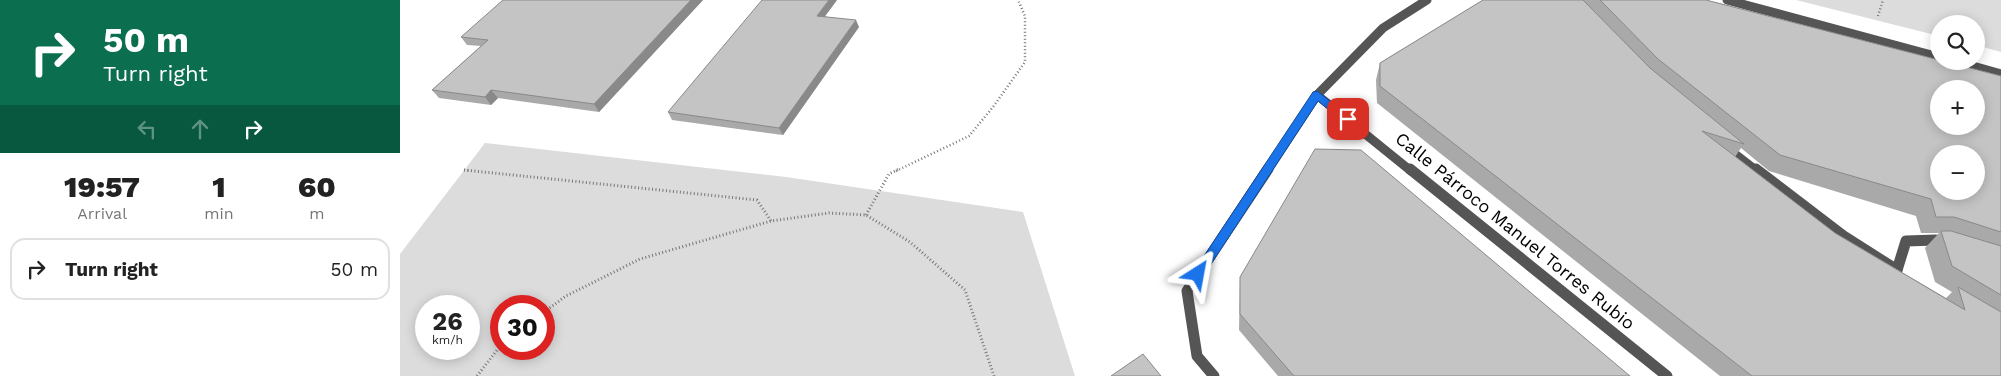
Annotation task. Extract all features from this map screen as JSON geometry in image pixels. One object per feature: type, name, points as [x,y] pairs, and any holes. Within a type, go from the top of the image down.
[{"type":"street","points":[[1214,376],[1197,356],[1187,291],[1317,95],[1383,28],[1427,0]]},
{"type":"street","points":[[1727,0],[1930,55]]},
{"type":"street","points":[[1755,0],[1767,11]]},
{"type":"street","points":[[1985,69],[2001,74]]},
{"type":"street","name":"Calle Párroco Manuel Torres Rubio","points":[[1317,95],[1668,376]]},
{"type":"street","points":[[1719,141],[1845,237],[1902,273],[1906,241],[1936,240],[1954,246]]},
{"type":"path","points":[[866,215],[889,174],[969,136],[993,107],[1025,62],[1025,16],[1018,0]]},
{"type":"path","points":[[464,170],[758,200],[771,221]]},
{"type":"path","points":[[555,304],[566,296],[640,259],[771,221],[828,214],[866,215],[910,242],[965,290],[994,376]]},
{"type":"path","points":[[477,376],[490,359]]},
{"type":"shaded area","points":[[1796,0],[2001,0],[2001,52],[1985,48],[1985,15],[1930,15],[1930,34]]},
{"type":"shaded area","points":[[485,143],[786,177],[1023,212],[1075,376],[400,376],[400,254]]},
{"type":"building","points":[[503,0],[691,0],[594,104],[491,90],[485,97],[432,90],[488,40],[461,37]]},
{"type":"building","points":[[762,0],[829,0],[817,16],[856,20],[779,128],[668,112]]},
{"type":"building","points":[[1483,0],[1583,0],[1650,68],[1744,144],[1702,131],[1835,233],[1965,310],[1958,287],[2001,312],[2001,376],[1752,376],[1380,86],[1380,63]]},
{"type":"building","points":[[1600,0],[1706,0],[1930,58],[1930,70],[1978,70],[2001,76],[2001,232],[1954,217],[1936,217],[1931,200],[1985,200],[1985,145],[1930,145],[1930,199],[1780,155],[1658,59]]},
{"type":"building","points":[[1315,149],[1361,150],[1630,376],[1294,376],[1240,314],[1240,277]]},
{"type":"building","points":[[1941,231],[1951,231],[2001,246],[2001,295],[1952,266]]},
{"type":"building","points":[[1143,354],[1161,376],[1111,376]]},
{"type":"route","points":[[1198,274],[1317,95],[1348,119]]}]
